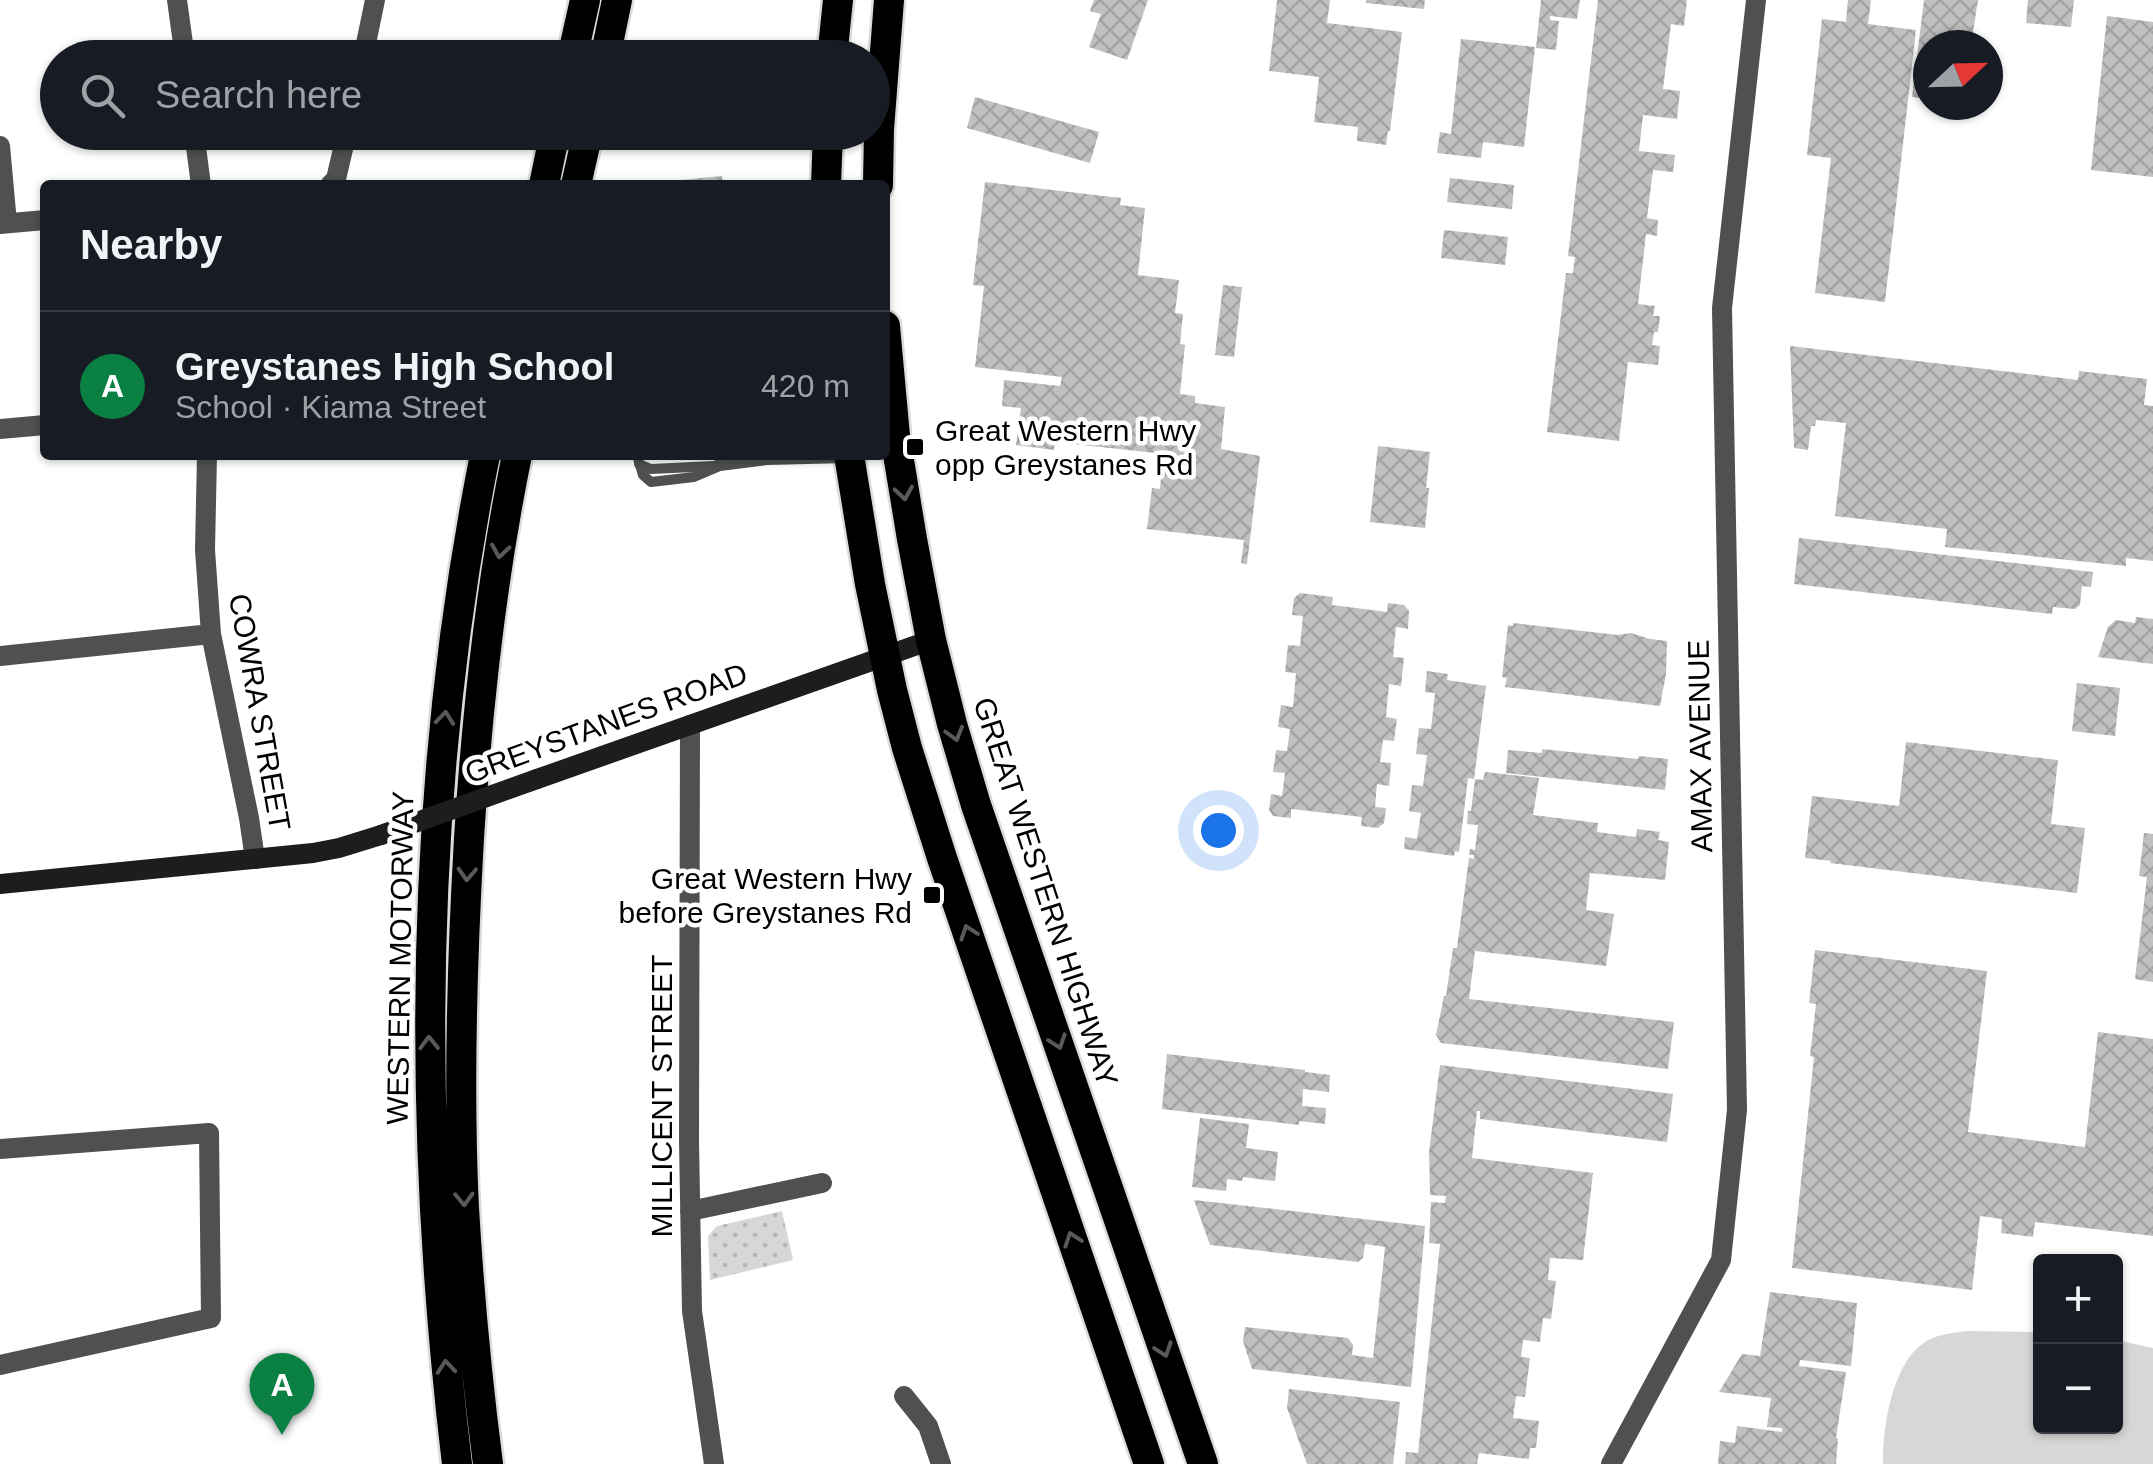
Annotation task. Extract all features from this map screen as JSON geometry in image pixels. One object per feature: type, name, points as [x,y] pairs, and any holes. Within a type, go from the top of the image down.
[{"type":"highway","points":[[576,40],[584,0]]},
{"type":"highway","points":[[608,40],[617,0]]},
{"type":"highway","points":[[834,40],[838,0]]},
{"type":"highway","points":[[887,40],[890,0]]},
{"type":"highway","points":[[545,180],[551,150]]},
{"type":"highway","points":[[577,180],[584,150]]},
{"type":"highway","points":[[826,180],[827,150]]},
{"type":"highway","points":[[878,180],[879,150]]},
{"type":"highway","name":"GREAT WESTERN HIGHWAY","points":[[890,387],[894,436],[931,640],[952,724],[1203,1464]]},
{"type":"highway","name":"WESTERN MOTORWAY","points":[[457,1464],[434,1232],[430,924],[448,687],[483,460]]},
{"type":"highway","name":"WESTERN MOTORWAY","points":[[488,1464],[464,1208],[463,958],[483,681],[516,460]]},
{"type":"highway","points":[[850,460],[884,656],[908,748],[1149,1464]]},
{"type":"main road","name":"GREYSTANES ROAD","points":[[0,884],[338,848],[931,640]]},
{"type":"street","points":[[177,0],[183,40]]},
{"type":"street","points":[[367,40],[376,0]]},
{"type":"street","name":"AMAX AVENUE","points":[[1611,1464],[1721,1260],[1738,1110],[1722,308],[1756,0]]},
{"type":"street","points":[[0,146],[4,224],[40,220]]},
{"type":"street","points":[[196,150],[200,180]]},
{"type":"street","points":[[335,180],[343,150]]},
{"type":"street","points":[[0,429],[40,425]]},
{"type":"street","name":"COWRA STREET","points":[[207,460],[205,550],[210,634],[255,859]]},
{"type":"street","points":[[0,656],[210,634]]},
{"type":"street","name":"MILLICENT STREET","points":[[690,726],[692,1310],[714,1464]]},
{"type":"street","points":[[0,1149],[209,1132],[211,1318],[0,1365]]},
{"type":"street","points":[[690,1212],[822,1183]]},
{"type":"street","points":[[904,1396],[928,1426],[942,1464]]},
{"type":"lane","points":[[638,460],[643,475],[651,482],[694,478],[720,461]]},
{"type":"shaded area","points":[[782,1211],[793,1260],[710,1280],[708,1236],[717,1226]]},
{"type":"shaded area","points":[[1967,1331],[2033,1332],[2033,1434],[2123,1434],[2123,1342],[2153,1348],[2153,1464],[1883,1464],[1884,1434],[1896,1383],[1911,1355],[1926,1341]]},
{"type":"building","points":[[1094,0],[1148,0],[1127,60],[1089,47],[1101,14],[1090,11]]},
{"type":"building","points":[[1277,0],[1330,0],[1327,23],[1402,32],[1386,145],[1357,141],[1358,127],[1314,122],[1319,77],[1269,71]]},
{"type":"building","points":[[1366,0],[1425,0],[1424,9]]},
{"type":"building","points":[[1541,0],[1580,0],[1577,19],[1550,16],[1550,20],[1559,21],[1556,50],[1536,48]]},
{"type":"building","points":[[1598,0],[1687,0],[1684,26],[1671,24],[1663,89],[1680,91],[1677,119],[1643,115],[1639,151],[1675,155],[1673,172],[1653,170],[1647,218],[1658,220],[1657,236],[1646,234],[1638,304],[1655,306],[1653,316],[1660,316],[1652,345],[1660,346],[1658,365],[1628,362],[1619,441],[1547,432],[1566,273],[1573,273],[1575,257],[1568,256]]},
{"type":"building","points":[[1848,0],[1871,0],[1868,24],[1916,30],[1885,302],[1815,293],[1831,158],[1807,155],[1822,19],[1846,22]]},
{"type":"building","points":[[1924,0],[1978,0],[1973,30],[1920,30]]},
{"type":"building","points":[[2028,0],[2074,0],[2071,27],[2026,23]]},
{"type":"building","points":[[2107,16],[2153,22],[2153,177],[2091,170]]},
{"type":"building","points":[[1461,39],[1535,47],[1524,147],[1483,142],[1481,158],[1437,153],[1440,132],[1451,134]]},
{"type":"building","points":[[975,97],[1099,132],[1090,163],[967,128]]},
{"type":"building","points":[[722,176],[722,180],[681,180]]},
{"type":"building","points":[[1450,178],[1514,185],[1512,209],[1447,202]]},
{"type":"building","points":[[985,182],[1121,198],[1120,205],[1145,208],[1138,275],[1179,280],[1175,313],[1183,314],[1180,344],[1185,345],[1180,394],[1195,396],[1195,403],[1225,407],[1221,449],[1260,456],[1247,564],[1241,563],[1244,540],[1147,529],[1152,488],[1160,489],[1162,467],[1154,466],[1155,453],[1055,442],[1054,450],[1016,445],[1021,408],[1002,406],[1004,380],[1060,386],[1062,377],[975,367],[984,286],[973,285]]},
{"type":"building","points":[[1444,230],[1508,237],[1505,265],[1441,258]]},
{"type":"building","points":[[1223,285],[1242,287],[1234,357],[1215,355]]},
{"type":"building","points":[[1790,346],[2078,380],[2079,371],[2147,379],[2144,405],[2153,406],[2153,561],[2126,558],[2126,566],[1945,547],[1947,529],[1835,516],[1846,423],[1816,420],[1815,426],[1811,426],[1808,450],[1794,448]]},
{"type":"building","points":[[1378,446],[1430,452],[1425,528],[1370,522]]},
{"type":"building","points":[[1799,538],[2093,572],[2091,587],[2082,586],[2080,605],[2075,609],[2053,607],[2052,614],[1794,584]]},
{"type":"building","points":[[1300,593],[1333,597],[1332,605],[1387,612],[1388,603],[1404,605],[1409,611],[1408,629],[1396,627],[1393,657],[1404,658],[1401,686],[1389,684],[1386,717],[1397,719],[1394,741],[1383,740],[1380,762],[1391,763],[1389,786],[1377,784],[1375,807],[1386,808],[1384,823],[1378,828],[1361,826],[1362,817],[1291,809],[1291,818],[1273,816],[1269,810],[1271,794],[1282,796],[1285,773],[1273,772],[1276,750],[1287,751],[1290,729],[1278,727],[1281,705],[1293,707],[1296,673],[1285,672],[1288,645],[1300,646],[1303,616],[1292,615],[1294,598]]},
{"type":"building","points":[[2136,617],[2153,619],[2153,664],[2098,657],[2108,627],[2116,620],[2135,623]]},
{"type":"building","points":[[1508,625],[1618,635],[1631,633],[1667,641],[1660,706],[1505,687],[1507,678],[1502,677]]},
{"type":"building","points":[[1427,671],[1448,674],[1447,680],[1486,686],[1474,779],[1468,778],[1459,852],[1455,851],[1454,856],[1404,849],[1405,837],[1417,839],[1421,813],[1409,811],[1412,785],[1423,786],[1427,755],[1416,754],[1419,728],[1431,729],[1435,693],[1425,692]]},
{"type":"building","points":[[2077,683],[2120,688],[2115,736],[2072,731]]},
{"type":"building","points":[[1906,742],[2058,760],[2051,824],[2085,828],[2077,893],[1805,858],[1812,796],[1899,806]]},
{"type":"building","points":[[1542,749],[1668,759],[1665,790],[1506,773],[1508,750],[1542,753]]},
{"type":"building","points":[[1485,772],[1539,778],[1533,815],[1598,823],[1597,832],[1636,837],[1637,829],[1660,832],[1658,840],[1669,842],[1665,880],[1590,873],[1586,910],[1614,914],[1606,966],[1475,951],[1469,999],[1674,1022],[1668,1069],[1441,1043],[1436,1035],[1453,948],[1457,948],[1469,858],[1474,859],[1474,855],[1469,855],[1470,849],[1475,850],[1478,825],[1467,824],[1468,811],[1475,779],[1483,780]]},
{"type":"building","points":[[2144,833],[2153,834],[2153,982],[2135,979],[2147,877],[2139,876]]},
{"type":"building","points":[[1815,950],[1987,971],[1968,1132],[2085,1147],[2098,1032],[2153,1039],[2153,1236],[2035,1222],[2033,1237],[2001,1233],[2002,1219],[1980,1216],[1972,1290],[1792,1268],[1814,1057],[1810,1056],[1816,1004],[1809,1003]]},
{"type":"building","points":[[1167,1054],[1330,1075],[1329,1092],[1303,1089],[1302,1106],[1326,1108],[1325,1124],[1299,1121],[1299,1125],[1162,1109]]},
{"type":"building","points":[[1440,1065],[1673,1094],[1667,1142],[1480,1119],[1477,1111],[1472,1158],[1593,1173],[1583,1260],[1550,1258],[1548,1280],[1556,1281],[1551,1319],[1543,1318],[1540,1342],[1523,1340],[1521,1357],[1530,1358],[1525,1397],[1516,1396],[1513,1418],[1539,1421],[1536,1448],[1530,1448],[1529,1459],[1479,1453],[1477,1464],[1405,1464],[1406,1452],[1418,1453],[1440,1244],[1429,1243],[1431,1202],[1445,1203],[1446,1196],[1430,1195],[1429,1152]]},
{"type":"building","points":[[1200,1118],[1249,1124],[1246,1148],[1278,1152],[1275,1181],[1227,1179],[1226,1191],[1192,1187]]},
{"type":"building","points":[[1194,1200],[1425,1226],[1411,1387],[1252,1369],[1243,1341],[1245,1327],[1348,1338],[1353,1345],[1352,1355],[1373,1358],[1385,1247],[1365,1244],[1363,1258],[1358,1262],[1210,1245]]},
{"type":"building","points":[[1770,1292],[1857,1303],[1851,1366],[1800,1360],[1799,1366],[1846,1372],[1836,1464],[1718,1464],[1720,1441],[1735,1443],[1737,1426],[1782,1432],[1782,1428],[1767,1427],[1771,1398],[1719,1392],[1742,1354],[1760,1356]]},
{"type":"building","points":[[1289,1389],[1400,1402],[1393,1464],[1307,1464],[1287,1408]]},
{"type":"place","name":"Great Western Hwy opp Greystanes Rd","points":[[915,447]]},
{"type":"place","name":"Great Western Hwy before Greystanes Rd","points":[[932,895]]},
{"type":"place","name":"Greystanes High School","points":[[282,1435]]}]
